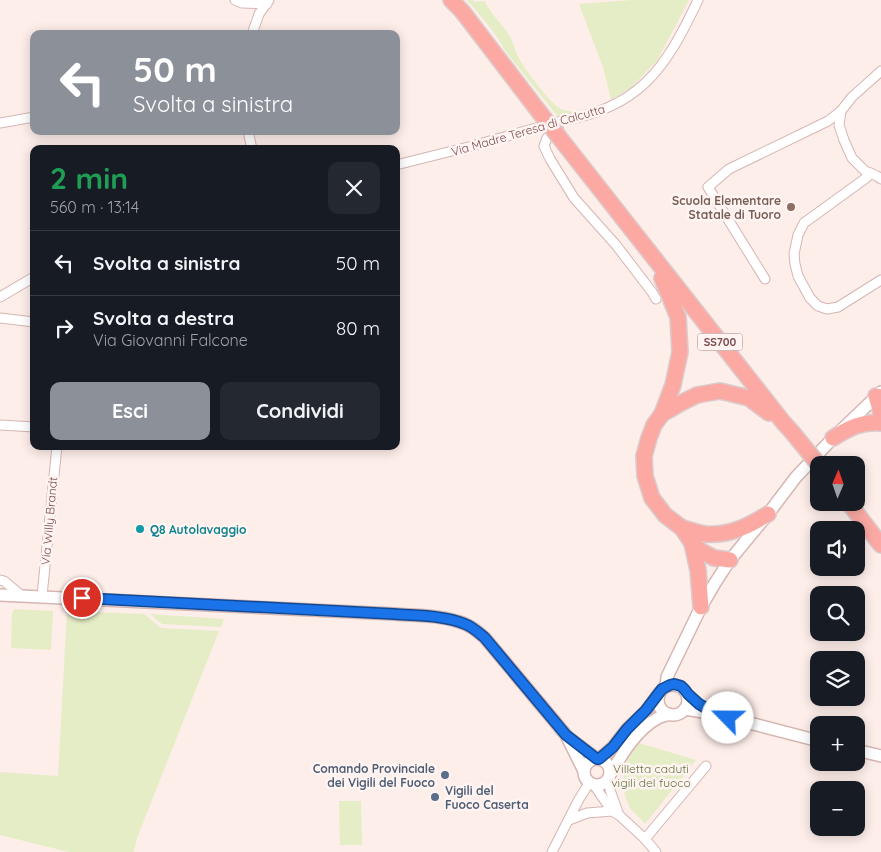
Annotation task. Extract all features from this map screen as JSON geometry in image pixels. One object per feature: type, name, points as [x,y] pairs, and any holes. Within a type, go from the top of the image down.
[{"type":"highway","name":"SS700","points":[[451,0],[656,262],[811,456]]},
{"type":"highway","name":"SS700","points":[[656,262],[678,317],[680,352],[673,385],[662,414],[654,424],[648,438],[644,456],[645,476],[652,498],[665,515],[698,538],[702,551],[714,558],[730,560]]},
{"type":"highway","name":"SS700","points":[[662,414],[697,395],[720,391],[749,398],[787,427]]},
{"type":"highway","points":[[879,395],[881,413]]},
{"type":"highway","points":[[833,438],[853,426],[872,422],[881,423]]},
{"type":"highway","points":[[855,511],[862,521]]},
{"type":"highway","points":[[698,538],[738,531],[768,514]]},
{"type":"highway","points":[[865,523],[881,530]]},
{"type":"highway","points":[[865,524],[881,545]]},
{"type":"highway","name":"SS700","points":[[698,538],[701,607]]},
{"type":"street","points":[[235,0],[242,3],[268,2]]},
{"type":"street","name":"Via Madre Teresa di Calcutta","points":[[400,164],[573,119],[606,109],[622,101],[635,92],[656,72],[683,31],[698,0]]},
{"type":"street","points":[[253,30],[259,14],[268,2]]},
{"type":"street","points":[[766,278],[708,187],[729,169],[828,121],[841,111],[852,97],[881,71]]},
{"type":"street","points":[[841,111],[839,125],[852,158],[865,171],[881,179]]},
{"type":"street","points":[[0,123],[30,118]]},
{"type":"street","points":[[573,119],[547,138],[544,146],[574,198],[616,245],[656,299]]},
{"type":"street","points":[[871,173],[804,223],[798,235],[794,254],[798,276],[810,298],[818,306],[827,309],[838,307],[881,280]]},
{"type":"street","points":[[0,297],[30,279]]},
{"type":"street","points":[[0,318],[30,322]]},
{"type":"street","points":[[669,714],[659,706],[658,697],[701,607],[730,560],[796,477],[833,438],[879,395]]},
{"type":"street","points":[[0,425],[30,427]]},
{"type":"street","name":"Via Willy Brandt","points":[[42,596],[57,450]]},
{"type":"street","points":[[0,580],[4,580],[22,596]]},
{"type":"street","points":[[0,595],[394,614],[444,618],[465,624],[475,629],[485,638],[566,735],[598,759],[607,763],[610,768],[610,790],[616,813]]},
{"type":"street","points":[[592,784],[606,782],[623,752],[639,732],[657,718],[669,714],[678,714],[688,705],[689,700],[678,674],[677,658]]},
{"type":"street","points":[[584,771],[589,762],[598,759],[613,747],[662,690],[674,684],[684,690],[699,704],[716,714]]},
{"type":"street","points":[[685,709],[716,714],[810,739]]},
{"type":"street","points":[[566,735],[584,771],[584,776],[616,813],[645,838],[656,852]]},
{"type":"street","points":[[865,752],[881,756]]},
{"type":"street","points":[[645,838],[706,766]]},
{"type":"street","points":[[552,852],[578,801],[592,784]]},
{"type":"street","points":[[569,820],[587,813],[616,813]]},
{"type":"green space","points":[[467,0],[475,2],[485,1],[509,35],[518,57],[527,71],[555,105],[570,111],[601,108],[560,119]]},
{"type":"green space","points":[[632,0],[689,0],[658,59],[632,87],[611,100],[603,67],[579,4]]},
{"type":"green space","points":[[14,609],[53,611],[51,650],[11,648],[12,614]]},
{"type":"green space","points":[[67,611],[144,614],[161,628],[219,631],[137,838],[134,852],[69,852],[0,835],[0,772],[58,776]]},
{"type":"green space","points":[[150,614],[224,619],[221,627],[162,624]]},
{"type":"green space","name":"Villetta caduti vigili del fuoco","points":[[639,743],[696,760],[645,824],[630,808],[625,796],[623,780],[627,759]]},
{"type":"green space","points":[[339,801],[361,801],[362,845],[340,845]]},
{"type":"place","name":"Scuola Elementare Statale di Tuoro","points":[[791,207]]},
{"type":"place","name":"Q8 Autolavaggio","points":[[140,529]]},
{"type":"place","name":"Comando Provinciale dei Vigili del Fuoco","points":[[445,775]]},
{"type":"place","name":"Vigili del Fuoco Caserta","points":[[435,797]]},
{"type":"route","points":[[82,598],[394,614],[444,618],[465,624],[475,629],[498,652],[566,735],[597,759],[613,747],[666,686],[674,684],[681,686],[699,704],[716,714],[728,718]]}]
